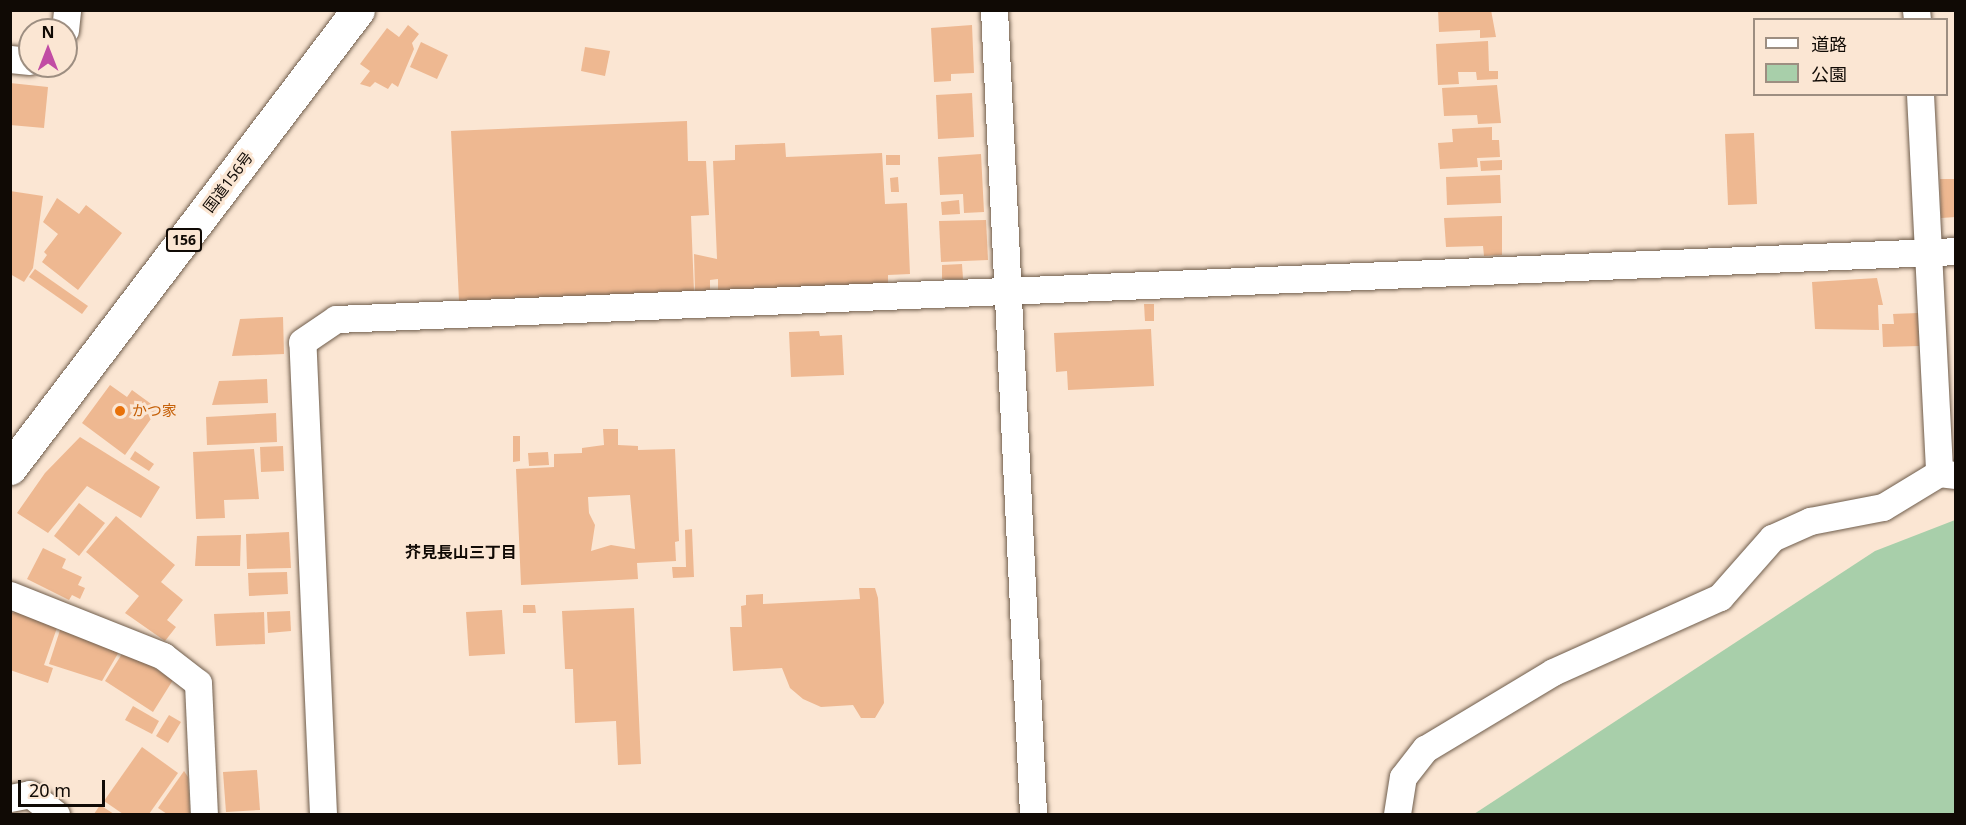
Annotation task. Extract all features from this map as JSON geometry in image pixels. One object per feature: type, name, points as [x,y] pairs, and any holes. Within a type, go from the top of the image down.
[{"type":"highway","name":"国道156号","points":[[10,468],[358,10]]},
{"type":"street","points":[[994,10],[1033,814]]},
{"type":"street","points":[[1397,814],[1402,777],[1425,749],[1553,672],[1720,597],[1772,538],[1810,521],[1883,507],[1947,474],[1927,252],[1920,96]]},
{"type":"street","points":[[323,814],[302,342],[336,320],[1008,294],[1956,250]]},
{"type":"street","points":[[10,595],[163,656],[198,683],[204,814]]},
{"type":"street","points":[[10,798],[30,794],[56,814]]},
{"type":"green space","points":[[1955,520],[1955,814],[1474,814],[1875,551]]},
{"type":"building","points":[[1438,10],[1491,10],[1496,37],[1480,38],[1480,30],[1439,32]]},
{"type":"building","points":[[408,25],[419,34],[412,43],[414,49],[398,87],[392,83],[388,89],[375,82],[370,87],[360,84],[370,71],[360,64],[387,28],[399,37]]},
{"type":"building","points":[[972,25],[974,73],[951,74],[951,81],[934,82],[931,28]]},
{"type":"building","points":[[1488,41],[1489,71],[1498,71],[1498,79],[1477,80],[1476,72],[1458,72],[1459,84],[1438,85],[1436,44]]},
{"type":"building","points":[[421,42],[448,55],[437,79],[410,67]]},
{"type":"building","points":[[585,47],[610,51],[605,76],[581,71]]},
{"type":"building","points":[[10,83],[48,87],[44,128],[10,125]]},
{"type":"building","points":[[1497,85],[1501,123],[1478,124],[1477,115],[1444,116],[1442,88]]},
{"type":"building","points":[[972,93],[974,137],[938,139],[936,95]]},
{"type":"building","points":[[687,121],[688,161],[706,161],[709,215],[691,216],[694,291],[459,301],[451,131]]},
{"type":"building","points":[[1492,127],[1492,140],[1499,140],[1500,157],[1477,158],[1478,167],[1440,169],[1438,143],[1453,142],[1452,129]]},
{"type":"building","points":[[1754,133],[1757,204],[1728,205],[1725,134]]},
{"type":"building","points":[[785,143],[786,157],[882,153],[885,204],[907,203],[910,274],[888,275],[888,283],[718,291],[718,279],[710,280],[710,290],[695,291],[694,254],[717,259],[713,161],[735,160],[735,145]]},
{"type":"building","points":[[981,154],[984,212],[964,213],[963,194],[940,195],[938,157]]},
{"type":"building","points":[[886,155],[900,155],[900,165],[886,165]]},
{"type":"building","points":[[1502,160],[1502,170],[1481,171],[1480,161]]},
{"type":"building","points":[[1500,175],[1501,203],[1447,205],[1446,177]]},
{"type":"building","points":[[898,177],[899,192],[891,192],[890,178]]},
{"type":"building","points":[[1940,179],[1956,179],[1956,217],[1941,218]]},
{"type":"building","points":[[10,191],[43,196],[33,268],[24,282],[10,274]]},
{"type":"building","points":[[57,198],[79,214],[86,205],[122,233],[78,290],[42,262],[47,255],[44,252],[58,234],[43,222]]},
{"type":"building","points":[[959,200],[960,214],[942,215],[941,202]]},
{"type":"building","points":[[1502,216],[1502,255],[1484,256],[1483,246],[1446,247],[1444,218]]},
{"type":"building","points":[[986,220],[988,260],[941,262],[939,221]]},
{"type":"building","points":[[962,264],[963,279],[942,279],[942,265]]},
{"type":"building","points":[[35,269],[88,306],[82,314],[29,277]]},
{"type":"building","points":[[1877,278],[1883,305],[1878,305],[1879,330],[1815,329],[1812,282]]},
{"type":"building","points":[[1144,304],[1154,304],[1154,321],[1145,321]]},
{"type":"building","points":[[1918,313],[1919,346],[1883,347],[1882,324],[1894,324],[1893,314]]},
{"type":"building","points":[[283,317],[284,354],[232,356],[240,319]]},
{"type":"building","points":[[1151,329],[1154,386],[1068,390],[1067,371],[1056,372],[1054,333]]},
{"type":"building","points":[[819,331],[820,336],[842,335],[844,375],[791,377],[789,332]]},
{"type":"building","points":[[267,379],[268,403],[212,405],[219,381]]},
{"type":"building","points":[[110,385],[127,397],[132,390],[158,409],[125,455],[82,423]]},
{"type":"building","points":[[276,413],[277,442],[207,445],[206,417]]},
{"type":"building","points":[[603,429],[618,429],[618,445],[638,446],[638,450],[675,449],[679,541],[675,542],[676,561],[637,563],[638,579],[521,585],[516,469],[554,467],[554,454],[582,453],[582,448],[604,445]],"holes":[[[630,495],[635,549],[611,545],[591,551],[595,525],[589,513],[588,497]]]},
{"type":"building","points":[[513,436],[520,436],[520,461],[513,462]]},
{"type":"building","points":[[80,437],[160,487],[141,518],[87,486],[48,533],[17,513],[45,473]]},
{"type":"building","points":[[283,446],[284,471],[261,472],[260,447]]},
{"type":"building","points":[[254,449],[259,499],[224,500],[225,518],[196,519],[193,452]]},
{"type":"building","points":[[135,451],[154,464],[149,471],[130,459]]},
{"type":"building","points":[[548,452],[549,465],[529,466],[528,453]]},
{"type":"building","points":[[79,503],[105,523],[79,556],[54,536]]},
{"type":"building","points":[[116,516],[175,565],[161,582],[183,600],[167,620],[176,627],[165,641],[125,613],[139,596],[86,552]]},
{"type":"building","points":[[692,529],[694,577],[673,578],[672,567],[686,567],[685,530]]},
{"type":"building","points":[[289,532],[291,568],[247,569],[246,534]]},
{"type":"building","points":[[241,535],[240,566],[195,566],[197,536]]},
{"type":"building","points":[[43,548],[66,559],[62,568],[82,577],[78,585],[85,588],[80,599],[72,595],[69,600],[27,579]]},
{"type":"building","points":[[287,572],[288,594],[249,596],[248,573]]},
{"type":"building","points":[[859,588],[875,588],[878,598],[884,703],[875,718],[861,718],[853,705],[821,707],[803,699],[790,688],[782,668],[733,671],[730,627],[742,627],[741,606],[746,605],[746,595],[763,594],[763,604],[860,599]]},
{"type":"building","points":[[523,605],[535,605],[536,613],[523,613]]},
{"type":"building","points":[[16,607],[59,622],[44,665],[53,668],[48,683],[10,670],[10,612],[14,613]]},
{"type":"building","points":[[634,608],[641,764],[618,765],[616,721],[575,723],[573,669],[565,669],[562,611]]},
{"type":"building","points":[[502,610],[505,654],[469,656],[466,612]]},
{"type":"building","points":[[290,611],[291,631],[268,633],[267,612]]},
{"type":"building","points":[[264,612],[265,644],[216,646],[214,614]]},
{"type":"building","points":[[62,624],[120,650],[102,681],[49,664]]},
{"type":"building","points":[[125,649],[173,680],[153,712],[105,681]]},
{"type":"building","points":[[133,706],[159,721],[152,734],[125,720]]},
{"type":"building","points":[[169,715],[181,722],[168,743],[156,736]]},
{"type":"building","points":[[142,747],[178,773],[149,814],[123,814],[104,801]]},
{"type":"building","points":[[257,770],[260,810],[226,812],[223,772]]},
{"type":"building","points":[[184,771],[188,777],[190,814],[167,814],[158,808]]},
{"type":"building","points":[[100,805],[114,814],[94,814]]},
{"type":"place","name":"かつ家","points":[[120,411]]},
{"type":"district","name":"芥見長山三丁目","points":[[461,552]]}]
